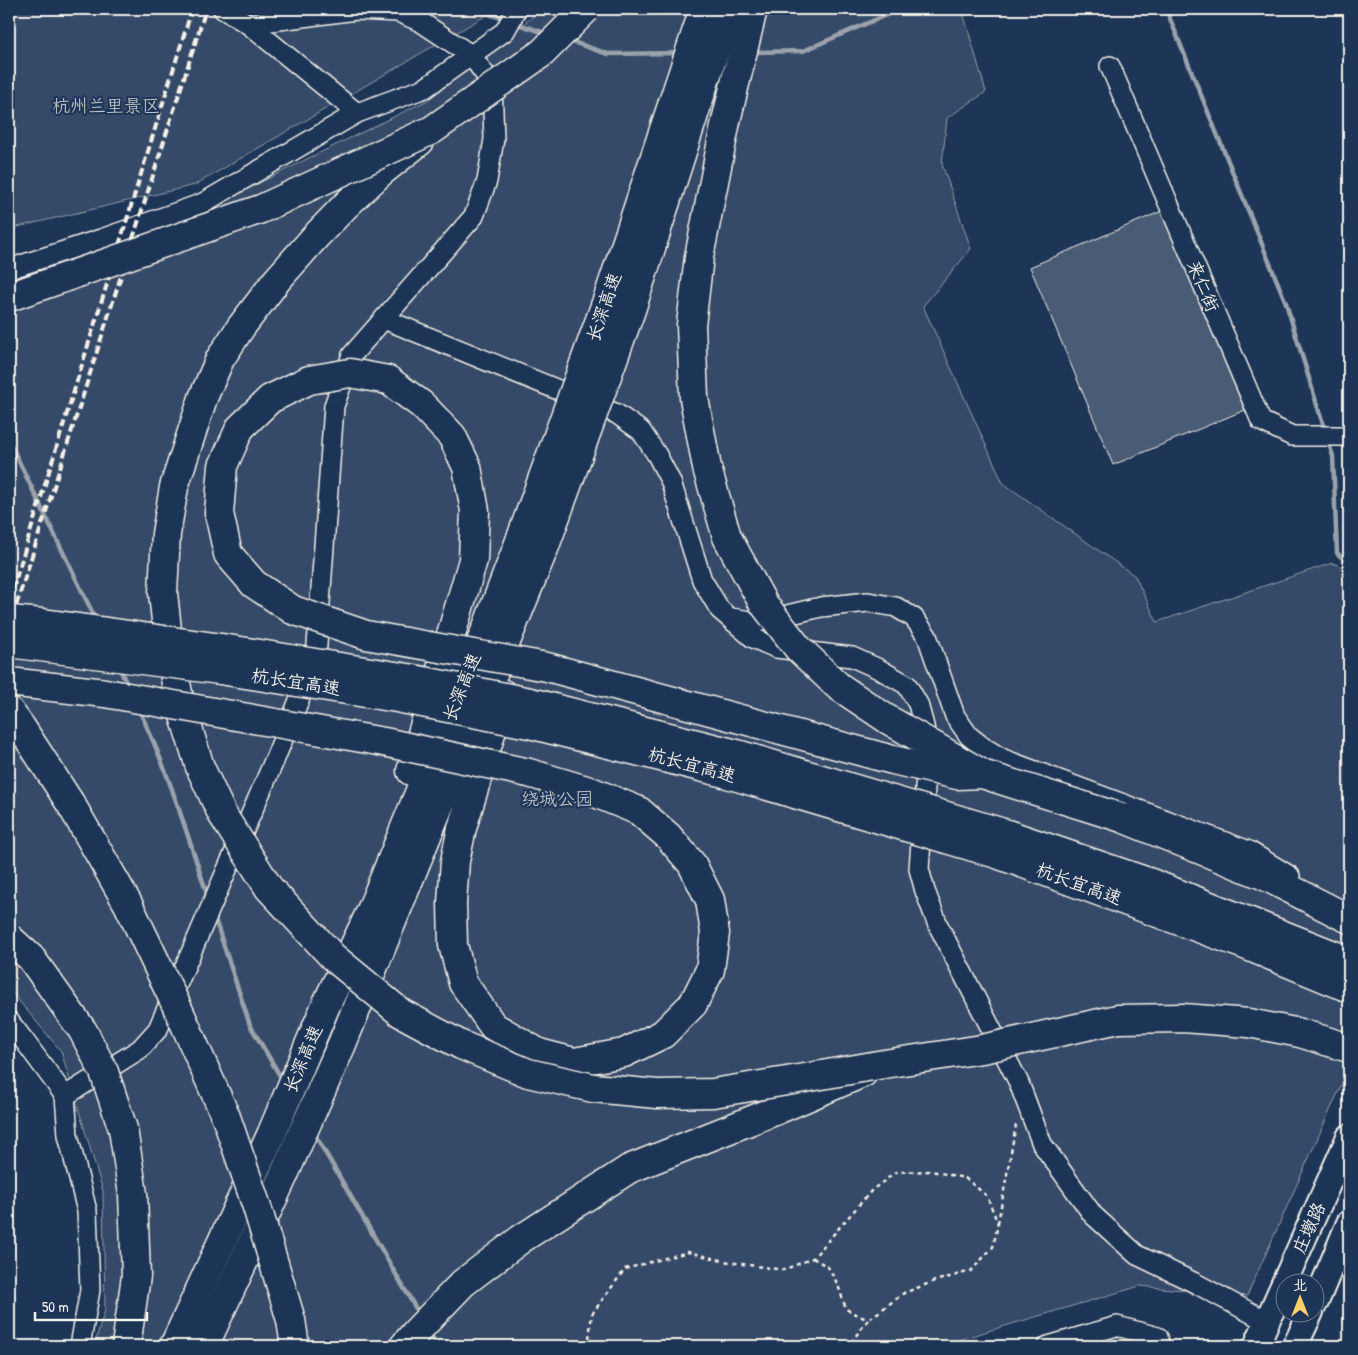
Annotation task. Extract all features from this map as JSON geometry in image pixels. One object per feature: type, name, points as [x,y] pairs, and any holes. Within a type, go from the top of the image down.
[{"type":"highway","points":[[586,9],[542,53],[432,130],[346,204],[277,280],[241,327],[220,359],[206,390],[174,486],[166,534],[163,593],[169,648],[180,704],[200,766],[222,814],[269,888],[333,957],[401,1013],[461,1044],[528,1073],[592,1088],[657,1094],[713,1093],[982,1049],[1118,1019],[1183,1018],[1249,1022],[1300,1033],[1349,1048]]},
{"type":"highway","name":"长深高速","points":[[174,1346],[271,1135],[326,1005],[370,913],[485,632],[534,551],[610,292],[704,9]]},
{"type":"highway","name":"长深高速","points":[[204,1346],[283,1177],[342,1044],[534,551],[631,310],[728,9]]},
{"type":"highway","points":[[753,9],[726,121],[699,257],[691,325],[694,398],[707,468],[727,537],[763,603],[798,648],[838,686],[887,720],[982,774],[1122,818],[1264,876],[1349,919]]},
{"type":"highway","points":[[9,297],[261,209],[432,130]]},
{"type":"highway","points":[[370,913],[473,560],[475,511],[467,466],[452,436],[422,405],[388,380],[350,373],[309,380],[270,399],[240,428],[223,466],[219,513],[228,554],[254,584],[293,610],[366,635],[547,667],[893,760],[957,775],[982,774]]},
{"type":"highway","points":[[9,682],[105,693],[384,742],[528,773],[593,792],[639,811],[668,836],[692,864],[710,900],[715,934],[710,970],[693,1004],[663,1034],[624,1053],[574,1062],[539,1053],[493,1026],[463,983],[453,945],[452,903],[455,861],[462,828],[518,643],[534,551]]},
{"type":"highway","name":"杭长宜高速","points":[[9,620],[222,648],[408,678],[530,702],[737,754],[1016,837],[1151,883],[1349,961]]},
{"type":"highway","name":"杭长宜高速","points":[[9,643],[220,670],[397,698],[529,724],[724,772],[997,854],[1245,945],[1349,988]]},
{"type":"highway","points":[[9,711],[72,806],[128,904],[180,1011],[226,1117],[257,1207],[291,1320],[295,1346]]},
{"type":"highway","points":[[9,938],[31,958],[83,1031],[104,1072],[123,1129],[133,1194],[136,1276],[126,1346]]},
{"type":"highway","points":[[404,1346],[463,1283],[521,1239],[629,1169],[777,1110],[884,1064]]},
{"type":"main road","name":"庄墩路","points":[[1256,1346],[1349,1136]]},
{"type":"main road","name":"庄墩路","points":[[1326,1278],[1349,1223]]},
{"type":"main road","points":[[1295,1346],[1306,1322]]},
{"type":"street","points":[[223,9],[248,24],[357,113]]},
{"type":"street","points":[[9,269],[104,238],[203,202],[357,113],[425,88],[505,31],[517,9]]},
{"type":"street","points":[[65,1096],[140,1049],[158,1029],[316,659],[334,406],[352,355],[474,216],[487,181],[494,139],[492,84],[471,55],[421,22],[398,12],[356,10],[248,24]]},
{"type":"street","name":"来仁街","points":[[1110,66],[1261,421],[1292,436],[1349,436]]},
{"type":"street","points":[[384,319],[618,414],[641,431],[657,455],[671,482],[702,580],[720,610],[753,638],[776,648],[852,657],[879,669],[907,686],[918,704],[928,747],[919,869],[925,891],[938,925],[1019,1083],[1042,1144],[1093,1215],[1137,1255],[1196,1283],[1268,1322]]},
{"type":"street","points":[[731,618],[757,622],[821,607],[868,602],[896,607],[914,618],[927,636],[955,716],[969,736],[983,747],[1002,758],[1249,851],[1349,913]]},
{"type":"street","points":[[9,1021],[65,1096],[68,1135],[87,1211],[90,1290],[80,1346]]},
{"type":"street","points":[[1048,1346],[1117,1326],[1158,1337],[1160,1346]]},
{"type":"path","points":[[848,1346],[868,1320],[904,1293],[935,1280],[971,1271],[993,1248],[1017,1119]]},
{"type":"path","points":[[588,1346],[592,1314],[625,1269],[688,1252],[729,1262],[783,1270],[814,1258],[872,1190],[896,1172],[931,1171],[965,1178],[987,1196],[998,1224]]},
{"type":"path","points":[[814,1258],[828,1267],[838,1285],[846,1308],[868,1320]]},
{"type":"green space","name":"杭州兰里景区","points":[[9,9],[497,9],[195,185],[9,229]]},
{"type":"green space","name":"绕城公园","points":[[542,9],[569,9],[646,15],[782,9],[962,9],[986,92],[947,118],[942,164],[971,249],[923,306],[1003,483],[1135,576],[1157,622],[1332,563],[1349,569],[1349,1068],[1247,1296],[1140,1286],[951,1342],[944,1346],[94,1346],[105,1310],[103,1191],[61,1051],[9,989],[9,279],[161,233],[428,100]]},
{"type":"building","points":[[1162,211],[1245,410],[1113,465],[1030,267]]},
{"type":"building","points":[[1149,1339],[1150,1346],[1088,1346]]},
{"type":"waterway","points":[[473,9],[505,19]]},
{"type":"waterway","points":[[752,52],[803,51],[900,9]]},
{"type":"waterway","points":[[1166,9],[1286,303],[1325,431]]},
{"type":"waterway","points":[[515,23],[548,34]]},
{"type":"waterway","points":[[567,40],[608,54],[679,53]]},
{"type":"waterway","points":[[9,441],[97,622]]},
{"type":"waterway","points":[[1328,441],[1333,456],[1337,553],[1349,564]]},
{"type":"waterway","points":[[119,667],[128,687]]},
{"type":"waterway","points":[[139,710],[168,778],[208,897]]},
{"type":"waterway","points":[[214,916],[250,1025],[283,1081]]},
{"type":"waterway","points":[[314,1133],[419,1314]]},
{"type":"waterway","points":[[429,1332],[438,1346]]},
{"type":"railway","points":[[9,601],[192,9]]},
{"type":"railway","points":[[9,628],[206,9]]}]
